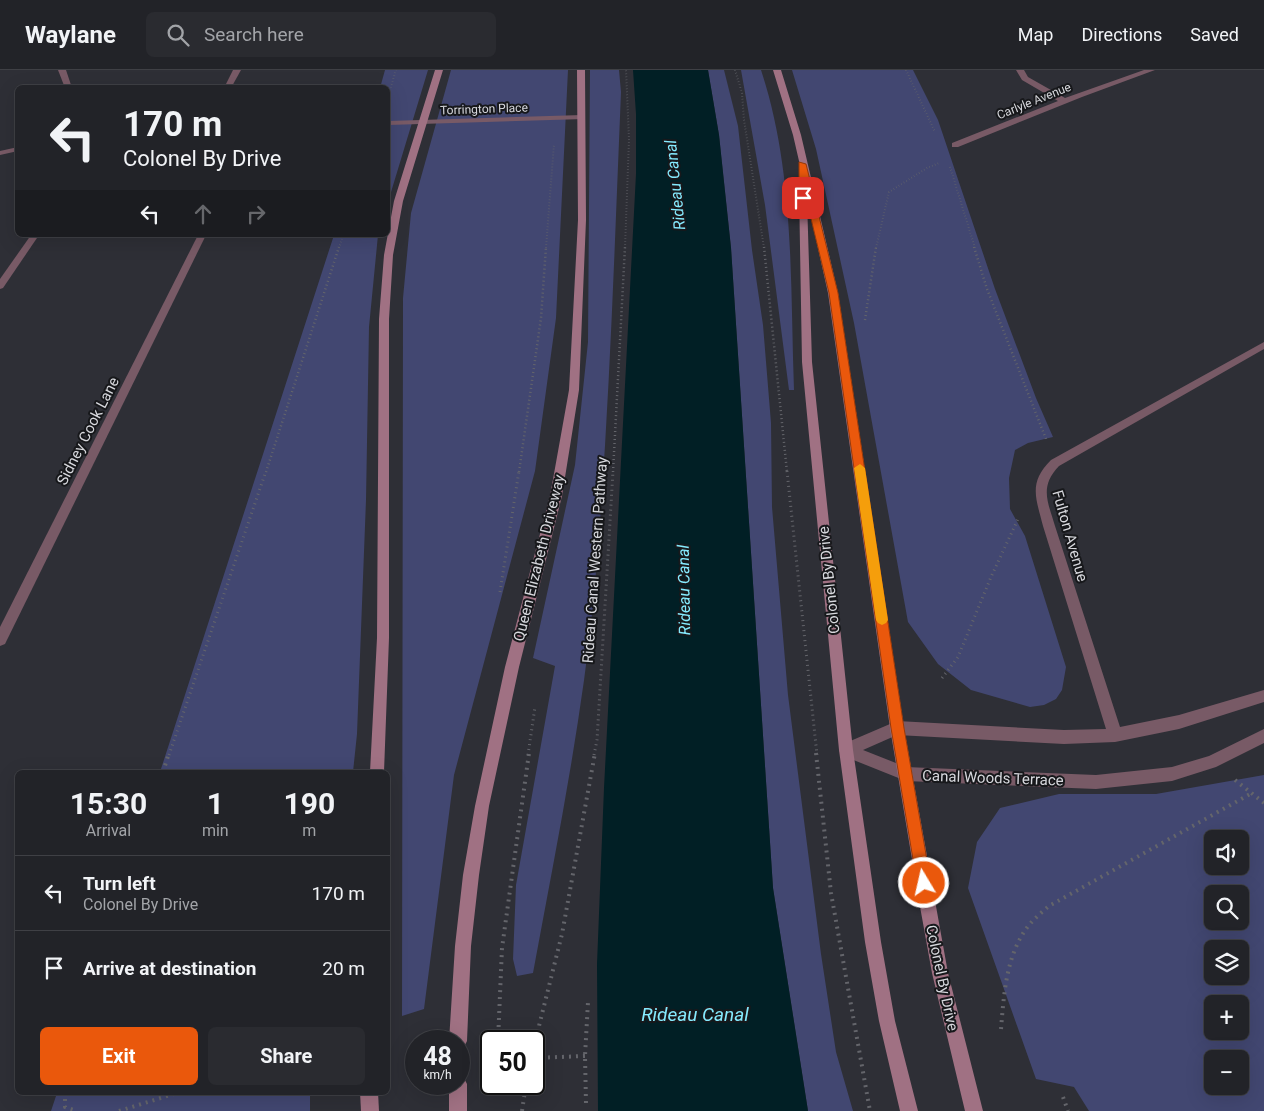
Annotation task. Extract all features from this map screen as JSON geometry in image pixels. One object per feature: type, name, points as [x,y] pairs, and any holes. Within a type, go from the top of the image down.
[{"type":"main road","points":[[377,770],[383,638],[384,319],[386,281],[396,214],[422,122],[440,70]]},
{"type":"main road","name":"Queen Elizabeth Driveway","points":[[459,1030],[463,946],[482,806],[512,667],[556,496],[574,390],[582,220],[581,70]]},
{"type":"main road","name":"Colonel By Drive","points":[[777,70],[792,119],[834,293],[898,728],[940,973],[974,1111]]},
{"type":"main road","name":"Colonel By Drive","points":[[802,164],[807,362],[846,750],[873,942],[887,1021],[909,1111]]},
{"type":"main road","points":[[368,1095],[370,1111]]},
{"type":"main road","points":[[458,1095],[458,1111]]},
{"type":"street","points":[[62,70],[68,85]]},
{"type":"street","points":[[229,85],[237,70]]},
{"type":"street","points":[[1020,70],[1025,78],[1064,101]]},
{"type":"street","name":"Carlyle Avenue","points":[[955,145],[1064,101],[1151,70]]},
{"type":"street","name":"Torrington Place","points":[[390,123],[582,117]]},
{"type":"street","points":[[0,153],[15,150]]},
{"type":"street","points":[[0,286],[34,237]]},
{"type":"street","name":"Sidney Cook Lane","points":[[0,640],[201,237]]},
{"type":"street","name":"Fulton Avenue","points":[[1116,735],[1040,492],[1041,480],[1045,472],[1056,463],[1264,345]]},
{"type":"street","points":[[846,750],[898,728],[1064,737],[1116,735],[1179,722],[1264,696]]},
{"type":"street","name":"Canal Woods Terrace","points":[[846,750],[906,774],[1096,782],[1172,774],[1211,762],[1264,736]]},
{"type":"path","points":[[390,90],[396,70]]},
{"type":"path","name":"Rideau Canal Western Pathway","points":[[538,1030],[562,934],[597,740],[621,341],[629,140],[626,70]]},
{"type":"path","points":[[906,70],[948,160],[987,289],[1056,463]]},
{"type":"path","points":[[499,601],[541,318],[554,137]]},
{"type":"path","points":[[864,327],[878,236],[889,192],[926,168],[954,158],[955,145]]},
{"type":"path","points":[[164,770],[274,448],[342,237]]},
{"type":"path","points":[[942,678],[958,657],[991,576],[1020,515],[1047,515]]},
{"type":"path","points":[[498,1030],[502,948],[535,705]]},
{"type":"path","points":[[1001,1029],[1004,992],[1019,941],[1030,924],[1049,906],[1252,793]]},
{"type":"path","points":[[586,1103],[585,1056],[588,1002]]},
{"type":"path","points":[[545,1058],[585,1056]]},
{"type":"path","points":[[65,1095],[65,1106],[76,1111]]},
{"type":"path","points":[[119,1111],[170,1095]]},
{"type":"path","points":[[522,1111],[524,1095]]},
{"type":"path","points":[[1063,1096],[1068,1111]]},
{"type":"shaded area","points":[[385,70],[428,70],[390,195],[390,85],[381,85]]},
{"type":"shaded area","points":[[451,70],[568,70],[556,318],[535,471],[454,775],[424,1009],[402,1016],[403,298],[411,213]]},
{"type":"shaded area","points":[[590,70],[619,70],[621,92],[604,469],[594,595],[583,690],[568,785],[533,973],[517,976],[513,959],[516,885],[555,666],[533,658],[575,465],[588,342]]},
{"type":"shaded area","points":[[708,70],[724,70],[738,126],[752,250],[763,325],[771,423],[772,507],[788,695],[821,954],[836,1052],[853,1111],[808,1111],[773,888],[731,248],[719,135]]},
{"type":"shaded area","points":[[741,70],[761,70],[780,148],[789,228],[794,390],[789,390],[765,205]]},
{"type":"shaded area","points":[[792,70],[913,70],[938,120],[995,289],[1036,398],[1053,437],[1028,443],[1015,450],[1009,478],[1010,509],[1025,536],[1066,667],[1062,690],[1056,699],[1044,705],[1030,707],[971,690],[938,664],[908,622],[854,323],[816,149]]},
{"type":"shaded area","points":[[333,237],[378,237],[369,327],[366,500],[357,734],[353,770],[161,770]]},
{"type":"shaded area","points":[[1264,775],[1264,1111],[1089,1111],[1074,1087],[1036,1079],[968,888],[977,842],[1000,808],[1059,794],[1156,794]]},
{"type":"shaded area","points":[[56,1095],[310,1095],[310,1111],[51,1111]]},
{"type":"water","name":"Rideau Canal","points":[[633,70],[708,70],[719,135],[731,248],[773,888],[808,1111],[598,1111],[597,964],[604,788],[636,174],[636,114]]},
{"type":"slow traffic","points":[[860,468],[882,620]]},
{"type":"route","points":[[803,198],[802,164],[834,293],[898,728],[924,883]]}]
